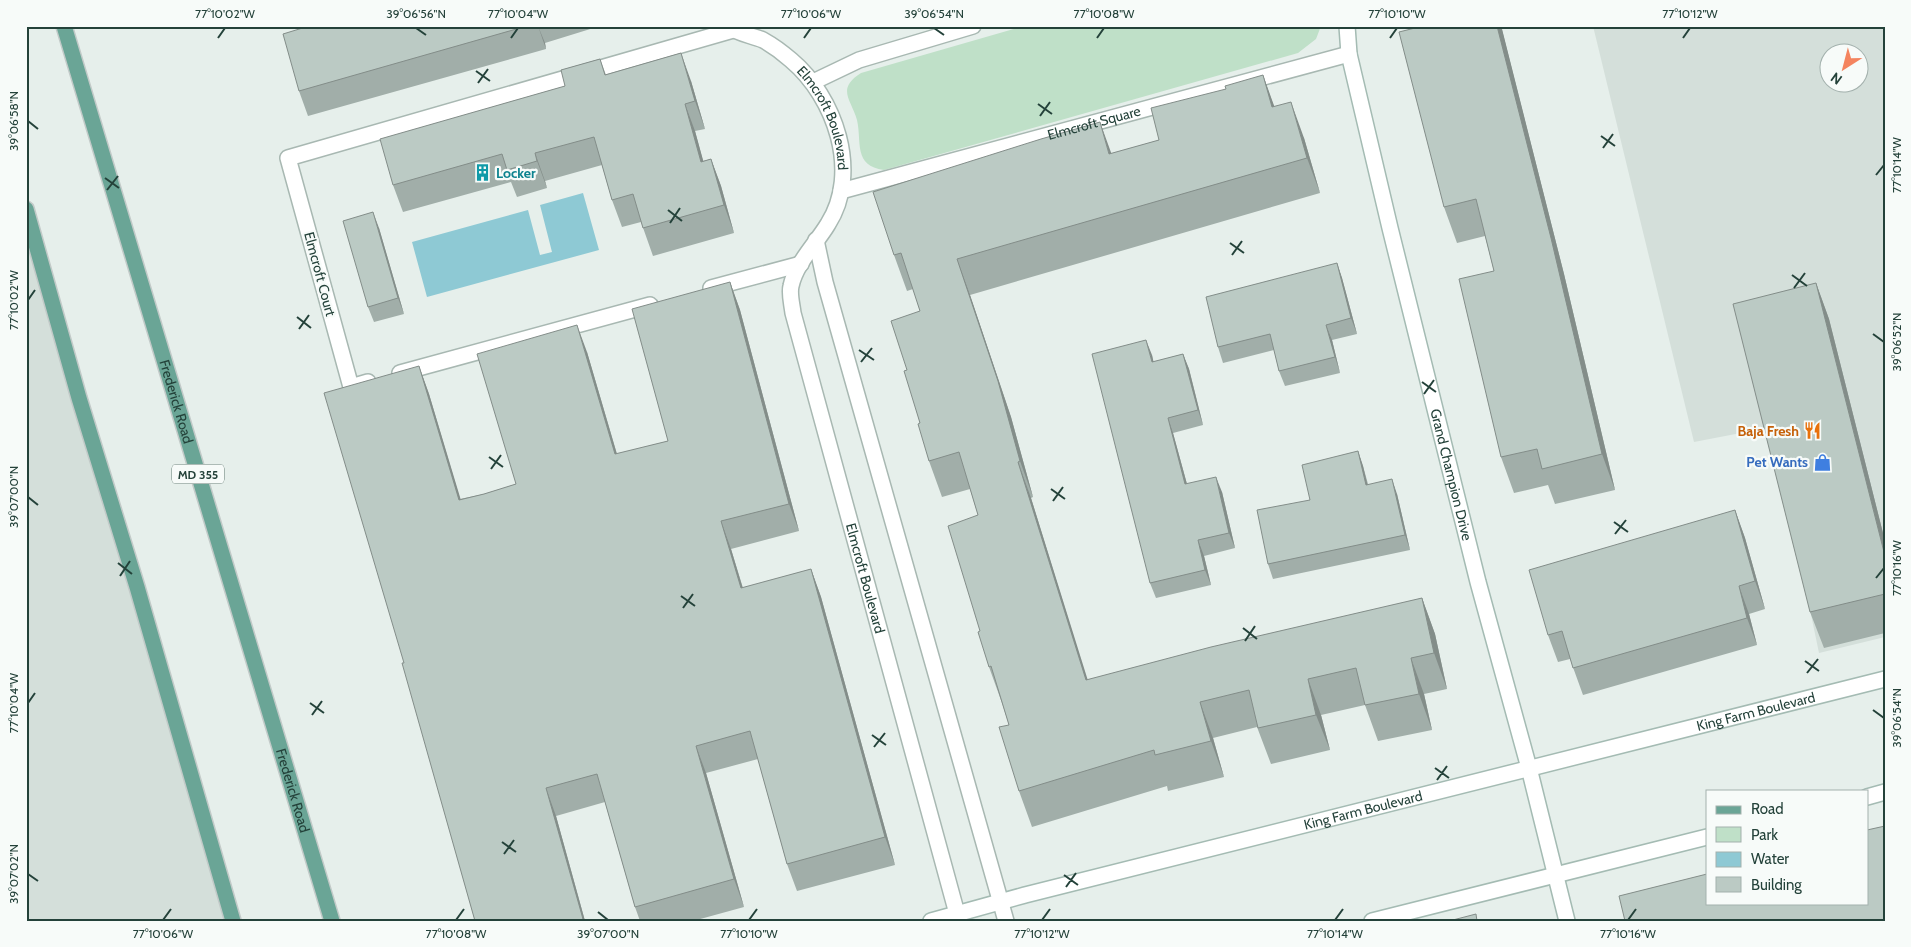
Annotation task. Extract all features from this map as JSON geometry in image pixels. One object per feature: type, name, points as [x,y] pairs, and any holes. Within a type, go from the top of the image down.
[{"type":"main road","name":"Frederick Road","points":[[64,26],[332,921]]},
{"type":"main road","points":[[26,209],[79,398],[137,587],[233,921]]},
{"type":"street","points":[[758,26],[764,41]]},
{"type":"street","points":[[814,82],[859,60],[973,26]]},
{"type":"street","name":"Grand Champion Drive","points":[[1347,26],[1349,54],[1388,218],[1478,582],[1529,768],[1567,921]]},
{"type":"street","name":"Elmcroft Boulevard","points":[[730,28],[764,41],[791,59],[814,82],[832,116],[837,135],[843,174],[841,191],[832,217],[796,272],[790,288],[793,312],[958,917]]},
{"type":"street","name":"Elmcroft Court","points":[[664,301],[351,387],[288,158],[730,28]]},
{"type":"street","name":"Elmcroft Square","points":[[841,191],[1349,54]]},
{"type":"street","points":[[816,240],[830,301],[1006,921]]},
{"type":"street","points":[[702,291],[801,264]]},
{"type":"street","name":"King Farm Boulevard","points":[[931,921],[958,917],[1001,901],[1885,679]]},
{"type":"street","points":[[1868,797],[1885,792]]},
{"type":"street","points":[[1372,921],[1706,837]]},
{"type":"shaded area","points":[[1593,26],[1885,26],[1885,637],[1819,653],[1772,427],[1694,442]]},
{"type":"shaded area","points":[[26,209],[233,921],[26,921]]},
{"type":"green space","points":[[1024,26],[1321,26],[1316,39],[1298,53],[884,170],[867,164],[861,152],[857,120],[847,95],[847,89],[853,79],[861,73]]},
{"type":"water","points":[[583,193],[599,250],[427,297],[412,242],[528,210],[540,255],[552,252],[540,205]]},
{"type":"building","points":[[309,26],[527,26],[299,91],[283,34]]},
{"type":"building","points":[[1423,26],[1497,26],[1551,238],[1602,454],[1542,469],[1537,449],[1501,457],[1459,279],[1494,271],[1476,199],[1444,207],[1399,32]]},
{"type":"building","name":"Locker","points":[[681,53],[695,101],[685,104],[701,162],[711,159],[724,205],[643,228],[633,194],[612,200],[594,137],[535,153],[537,161],[507,170],[502,154],[393,185],[380,139],[565,86],[561,70],[600,59],[605,75]]},
{"type":"building","points":[[1263,75],[1272,107],[1291,102],[1307,158],[957,259],[998,381],[1020,461],[1018,462],[1086,680],[1211,647],[1422,598],[1434,653],[1411,658],[1419,694],[1365,705],[1356,668],[1308,679],[1316,715],[1258,728],[1249,690],[1200,702],[1211,741],[1155,755],[1154,750],[1019,791],[999,727],[1009,725],[991,666],[989,667],[978,632],[980,631],[948,526],[978,515],[959,452],[929,461],[904,371],[907,370],[891,321],[920,311],[901,253],[894,255],[873,192],[1100,122],[1109,154],[1159,140],[1151,108],[1226,89],[1225,86]]},
{"type":"building","points":[[373,212],[398,298],[368,307],[343,221]]},
{"type":"building","points":[[1337,263],[1351,318],[1326,325],[1335,357],[1279,371],[1270,334],[1218,347],[1206,297]]},
{"type":"building","points":[[730,282],[789,504],[721,521],[741,588],[811,569],[885,837],[787,864],[750,731],[696,746],[734,879],[635,907],[597,774],[546,788],[583,919],[578,921],[475,921],[402,663],[404,663],[324,393],[419,366],[459,500],[484,494],[516,484],[477,354],[577,325],[615,454],[668,441],[632,309]]},
{"type":"building","points":[[1816,283],[1885,556],[1885,594],[1810,612],[1733,304]]},
{"type":"building","points":[[1146,340],[1152,362],[1183,354],[1198,410],[1168,418],[1185,484],[1216,477],[1229,533],[1198,540],[1205,570],[1150,583],[1092,354]]},
{"type":"building","points":[[1358,451],[1366,485],[1392,479],[1405,535],[1268,564],[1257,510],[1310,500],[1302,465]]},
{"type":"building","points":[[1735,510],[1755,581],[1739,586],[1747,618],[1573,668],[1562,631],[1548,635],[1529,570]]},
{"type":"building","points":[[1885,826],[1885,921],[1625,921],[1619,896],[1706,874],[1706,904],[1868,904],[1868,830]]},
{"type":"building","points":[[1476,914],[1477,921],[1449,921]]},
{"type":"place","name":"Locker","points":[[482,173]]},
{"type":"place","name":"Baja Fresh","points":[[1813,431]]},
{"type":"place","name":"Pet Wants","points":[[1822,462]]}]
